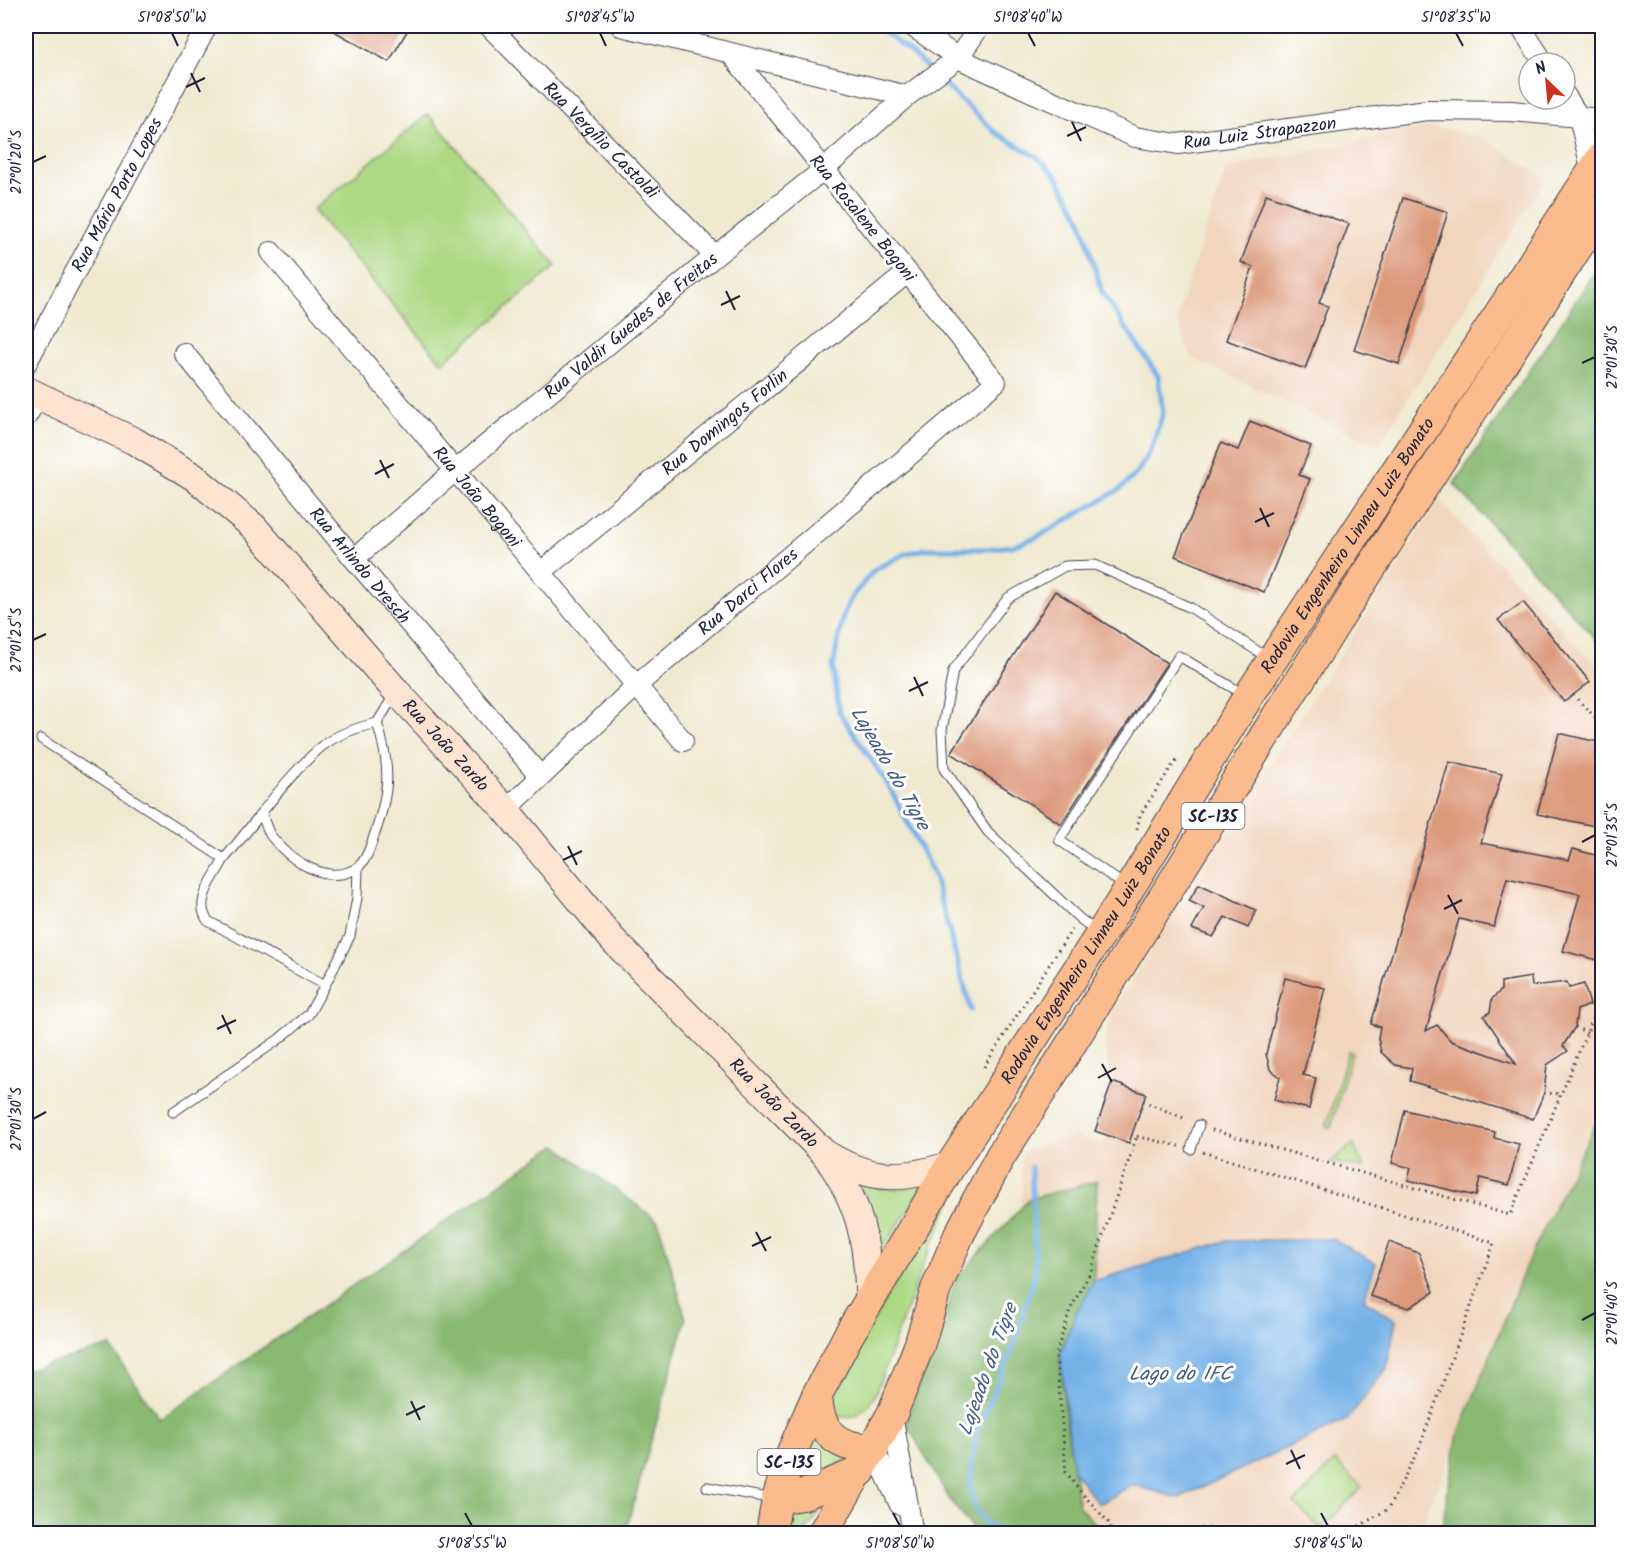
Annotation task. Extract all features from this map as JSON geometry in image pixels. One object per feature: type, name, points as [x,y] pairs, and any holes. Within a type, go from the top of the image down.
[{"type":"main road","name":"Rodovia Engenheiro Linneu Luiz Bonato","points":[[771,1533],[777,1499],[792,1452],[817,1395],[848,1336],[1090,926],[1130,888],[1248,697],[1597,164]]},
{"type":"main road","name":"Rodovia Engenheiro Linneu Luiz Bonato","points":[[822,1533],[868,1460],[892,1414],[959,1235],[1000,1157],[1322,644],[1602,209]]},
{"type":"main road","name":"Rua João Zardo","points":[[30,401],[134,441],[194,477],[254,527],[397,692],[506,810],[613,940],[825,1154],[838,1171],[858,1212],[868,1257],[869,1303]]},
{"type":"main road","name":"Rua João Zardo","points":[[825,1154],[843,1165],[878,1176],[915,1176],[951,1165]]},
{"type":"main road","points":[[777,1499],[803,1495],[868,1460],[856,1449],[839,1442],[826,1430],[818,1413],[817,1395]]},
{"type":"street","name":"Rua Mário Porto Lopes","points":[[26,364],[207,26]]},
{"type":"street","name":"Rua Vergílio Castoldi","points":[[489,26],[715,256]]},
{"type":"street","points":[[621,26],[731,54],[913,93]]},
{"type":"street","name":"Rua Luiz Strapazzon","points":[[912,26],[952,63],[1135,137],[1178,144],[1427,110],[1511,111],[1602,118]]},
{"type":"street","name":"Rua Valdir Guedes de Freitas","points":[[354,559],[456,470],[952,63],[980,26]]},
{"type":"street","points":[[1520,26],[1536,51]]},
{"type":"street","name":"Rua Rosalene Bogoni","points":[[731,54],[996,382]]},
{"type":"street","points":[[1575,111],[1597,164]]},
{"type":"street","name":"Rua João Bogoni","points":[[271,252],[683,741]]},
{"type":"street","name":"Rua Domingos Forlin","points":[[542,572],[907,273]]},
{"type":"street","name":"Rua Arlindo Dresch","points":[[184,353],[354,559],[540,776]]},
{"type":"street","name":"Rua Darci Flores","points":[[506,810],[637,685],[996,382]]},
{"type":"street","points":[[892,1414],[913,1533]]},
{"type":"street","points":[[868,1460],[913,1533]]},
{"type":"lane","points":[[1090,926],[988,832],[944,768],[942,730],[953,671],[1008,598],[1065,566],[1095,565],[1191,608],[1272,660]]},
{"type":"lane","points":[[1130,888],[1059,840],[1179,656],[1248,697]]},
{"type":"lane","points":[[325,985],[208,921],[202,912],[201,903],[224,859],[287,783],[326,743],[356,728],[377,723],[397,692]]},
{"type":"lane","points":[[262,815],[270,835],[296,862],[333,875],[358,867],[368,854],[386,804],[387,767],[377,723]]},
{"type":"lane","points":[[41,739],[224,859]]},
{"type":"lane","points":[[173,1112],[278,1040],[309,1014],[350,936],[357,898],[358,867]]},
{"type":"lane","points":[[1191,1149],[1199,1125]]},
{"type":"lane","points":[[707,1487],[777,1499]]},
{"type":"path","points":[[1573,695],[1602,724]]},
{"type":"path","points":[[982,1071],[985,1062],[1090,926]]},
{"type":"path","points":[[1210,1130],[1510,1215],[1602,997]]},
{"type":"path","points":[[1575,1027],[1587,1033]]},
{"type":"path","points":[[1544,1093],[1561,1094]]},
{"type":"path","points":[[1143,1101],[1186,1119]]},
{"type":"path","points":[[1131,1135],[1181,1146]]},
{"type":"path","points":[[1110,1533],[1111,1525],[1066,1472],[1056,1354],[1070,1310],[1091,1271],[1137,1136]]},
{"type":"path","points":[[1202,1152],[1494,1243],[1418,1451],[1388,1509],[1346,1533]]},
{"type":"path","points":[[1191,1533],[1204,1528],[1244,1533]]},
{"type":"shaded area","points":[[1432,126],[1480,136],[1546,178],[1378,446],[1192,358],[1176,320],[1226,168]]},
{"type":"shaded area","points":[[1439,501],[1596,665],[1602,679],[1602,1102],[1421,1525],[1425,1533],[1080,1533],[1028,1449],[1021,1154],[1055,1140],[1077,1137],[1104,1145],[1121,1092],[1108,1070],[1104,1039],[1113,1009]]},
{"type":"green space","points":[[428,114],[556,266],[442,363],[313,210]]},
{"type":"green space","points":[[1602,261],[1602,646],[1454,484]]},
{"type":"green space","points":[[1348,1051],[1352,1052],[1331,1127],[1326,1127]]},
{"type":"green space","points":[[1602,1110],[1602,1533],[1441,1533],[1457,1438],[1528,1261]]},
{"type":"green space","points":[[1353,1144],[1364,1168],[1331,1162]]},
{"type":"green space","points":[[556,1145],[658,1221],[686,1319],[625,1533],[26,1533],[26,1370],[110,1346],[160,1419]]},
{"type":"green space","points":[[962,1178],[924,1262],[875,1395],[859,1413],[846,1417],[839,1416],[826,1405],[922,1235]]},
{"type":"green space","points":[[856,1181],[883,1189],[901,1189],[928,1181],[874,1261],[875,1238],[872,1219],[867,1202]]},
{"type":"green space","points":[[1097,1181],[1094,1281],[1077,1311],[1060,1354],[1065,1413],[1079,1507],[1105,1533],[976,1533],[950,1500],[906,1423],[957,1278],[1029,1199]]},
{"type":"green space","points":[[807,1423],[855,1451],[843,1463],[790,1488]]},
{"type":"green space","points":[[1335,1461],[1362,1487],[1321,1529],[1294,1503]]},
{"type":"green space","points":[[829,1501],[804,1533],[777,1534],[782,1506]]},
{"type":"water","name":"Lago do IFC","points":[[1333,1239],[1376,1263],[1364,1300],[1396,1320],[1387,1368],[1347,1420],[1179,1498],[1132,1485],[1099,1504],[1073,1471],[1060,1354],[1077,1311],[1094,1281],[1226,1241]]},
{"type":"building","points":[[325,26],[410,26],[389,62]]},
{"type":"building","points":[[1266,194],[1349,224],[1319,303],[1328,306],[1305,369],[1226,340],[1253,267],[1241,262]]},
{"type":"building","points":[[1403,198],[1448,212],[1399,364],[1354,350]]},
{"type":"building","points":[[1250,421],[1311,446],[1299,475],[1310,479],[1264,592],[1175,556],[1221,443],[1238,450]]},
{"type":"building","points":[[1055,591],[1167,663],[1061,824],[951,753]]},
{"type":"building","points":[[1523,602],[1590,682],[1564,702],[1498,620]]},
{"type":"building","points":[[1559,733],[1602,743],[1602,801],[1595,826],[1537,814]]},
{"type":"building","points":[[1449,762],[1502,774],[1481,843],[1569,860],[1573,849],[1602,857],[1598,869],[1602,871],[1602,942],[1597,960],[1563,951],[1580,894],[1507,878],[1494,927],[1459,919],[1426,1031],[1437,1025],[1451,1041],[1516,1064],[1484,1016],[1490,1012],[1492,999],[1501,990],[1501,982],[1531,977],[1532,986],[1567,982],[1569,988],[1584,984],[1590,1005],[1577,1010],[1575,1027],[1563,1046],[1568,1051],[1547,1065],[1544,1093],[1533,1119],[1410,1081],[1412,1068],[1395,1065],[1381,1052],[1378,1038],[1380,1027],[1371,1024]]},
{"type":"building","points":[[1199,884],[1256,910],[1248,928],[1225,917],[1213,937],[1192,929],[1204,908],[1189,901]]},
{"type":"building","points":[[1285,978],[1325,988],[1303,1075],[1316,1078],[1309,1109],[1274,1100],[1280,1077],[1270,1069],[1266,1054]]},
{"type":"building","points":[[1112,1082],[1146,1094],[1129,1143],[1095,1131]]},
{"type":"building","points":[[1405,1110],[1495,1132],[1494,1138],[1519,1144],[1509,1185],[1480,1178],[1476,1196],[1408,1180],[1411,1168],[1392,1163]]},
{"type":"building","points":[[1389,1242],[1419,1253],[1434,1292],[1409,1308],[1370,1296]]},
{"type":"waterway","name":"Lajeado do Tigre","points":[[875,26],[910,52],[995,132],[1037,157],[1056,175],[1080,217],[1102,292],[1158,376],[1163,413],[1151,449],[1137,473],[1119,490],[1037,537],[1013,546],[986,549],[925,549],[905,554],[874,570],[851,598],[843,616],[833,667],[839,712],[889,786],[933,873],[971,1010]]},
{"type":"waterway","name":"Lajeado do Tigre","points":[[1002,1534],[984,1521],[974,1505],[970,1483],[977,1430],[1012,1351],[1036,1271],[1031,1167]]}]
